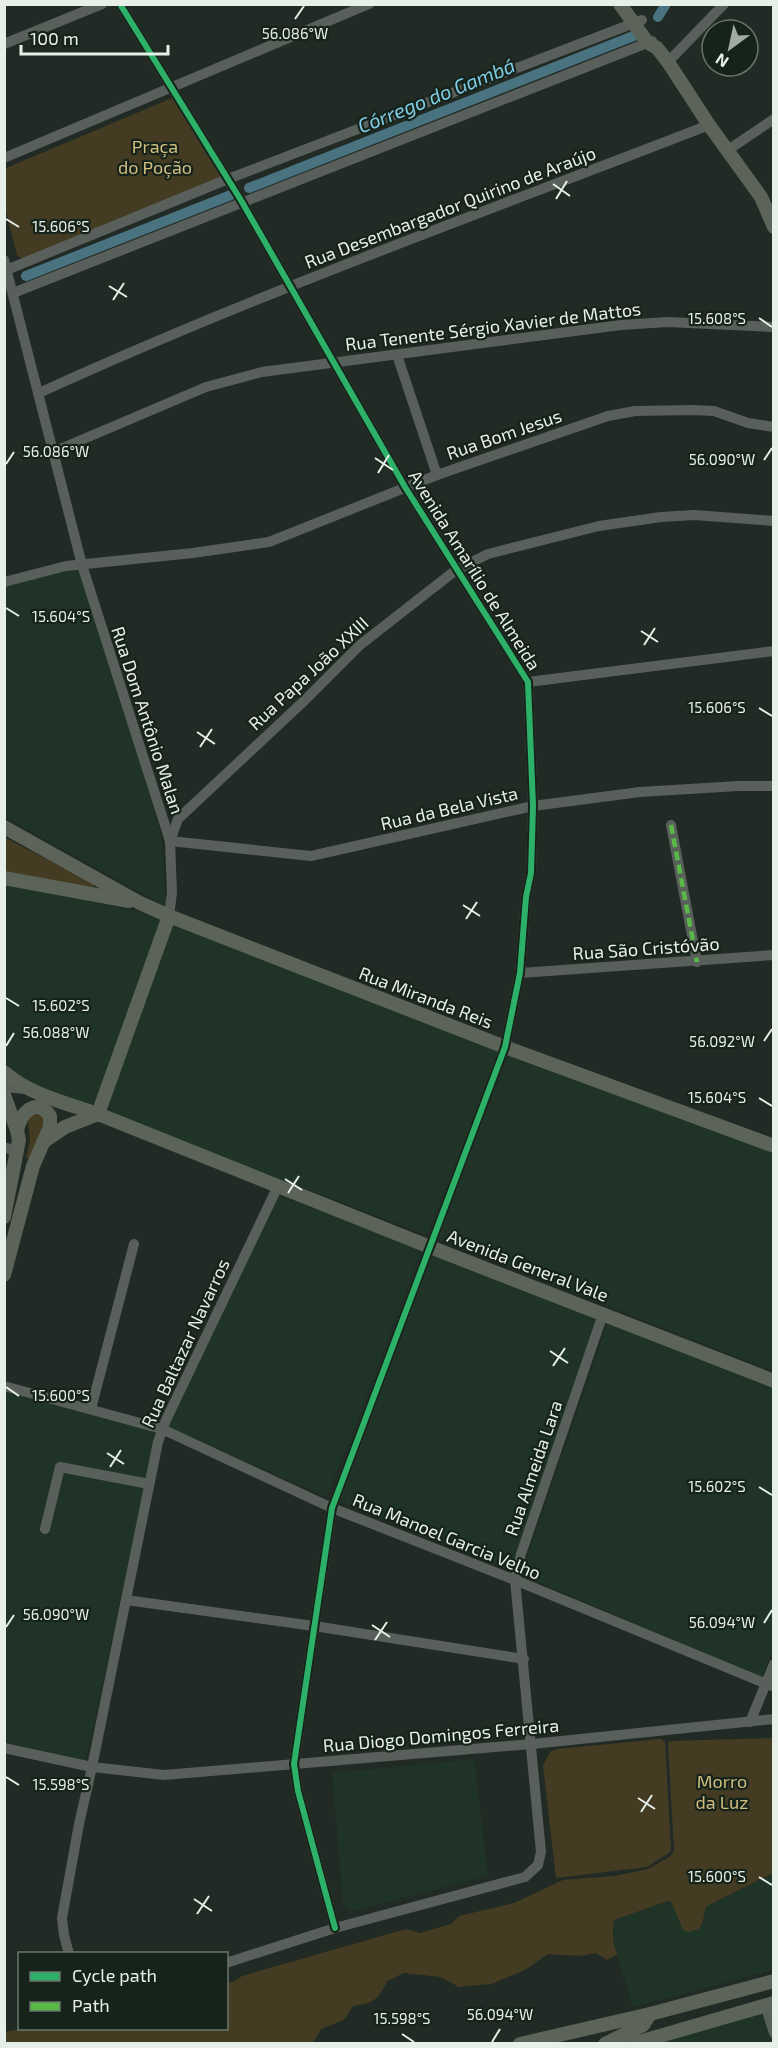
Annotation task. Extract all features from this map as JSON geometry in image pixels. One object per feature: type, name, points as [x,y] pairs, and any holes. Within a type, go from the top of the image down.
[{"type":"main road","points":[[620,4],[638,22],[668,62],[709,125],[761,197],[774,227]]},
{"type":"main road","points":[[630,4],[638,22]]},
{"type":"main road","points":[[4,827],[140,903]]},
{"type":"main road","points":[[4,878],[140,903]]},
{"type":"main road","name":"Rua Miranda Reis","points":[[140,903],[505,1047],[774,1146]]},
{"type":"main road","name":"Rua Papa João XXIII","points":[[98,1114],[169,916]]},
{"type":"main road","name":"Avenida General Vale","points":[[4,1071],[32,1090],[774,1381]]},
{"type":"main road","points":[[4,1095],[17,1130]]},
{"type":"main road","points":[[4,1217],[11,1150],[17,1130],[24,1112],[33,1108],[43,1109],[51,1120],[50,1127],[33,1167],[4,1275]]},
{"type":"main road","points":[[43,1142],[65,1126],[98,1114]]},
{"type":"main road","points":[[520,2043],[550,2040],[774,1981]]},
{"type":"main road","points":[[632,2043],[769,2004]]},
{"type":"main road","points":[[605,2043],[643,2025],[650,2014]]},
{"type":"street","points":[[4,44],[102,4]]},
{"type":"street","name":"Avenida Amarílio de Almeida","points":[[120,4],[242,202],[405,487],[528,682],[533,806],[531,873],[526,897],[520,973],[505,1047],[333,1508],[314,1626],[294,1764],[298,1791],[335,1928]]},
{"type":"street","points":[[4,158],[369,4]]},
{"type":"street","points":[[668,62],[724,4]]},
{"type":"street","points":[[5,267],[638,22]]},
{"type":"street","points":[[13,293],[653,43]]},
{"type":"street","points":[[728,150],[774,119]]},
{"type":"street","name":"Rua Desembargador Quirino de Araújo","points":[[39,393],[123,354],[291,286],[709,125]]},
{"type":"street","name":"Rua Dom Antônio Malan","points":[[5,267],[82,565],[170,841]]},
{"type":"street","name":"Rua Tenente Sérgio Xavier de Mattos","points":[[53,452],[206,387],[262,372],[621,325],[667,322],[774,327]]},
{"type":"street","points":[[397,355],[437,475]]},
{"type":"street","name":"Rua Bom Jesus","points":[[4,582],[66,566],[269,542],[437,475],[608,416],[635,411],[714,411],[748,423],[774,427]]},
{"type":"street","name":"Rua Papa João XXIII","points":[[169,916],[172,893],[170,841],[178,819],[360,645],[456,570],[488,554],[599,526],[661,517],[694,515],[774,520]]},
{"type":"street","points":[[528,682],[774,651]]},
{"type":"street","name":"Rua da Bela Vista","points":[[170,841],[311,856],[533,806],[640,792],[774,786]]},
{"type":"street","points":[[671,825],[697,962]]},
{"type":"street","name":"Rua São Cristóvão","points":[[520,973],[774,955]]},
{"type":"street","points":[[4,1087],[32,1090]]},
{"type":"street","name":"Rua Baltazar Navarros","points":[[69,1952],[62,1918],[79,1824],[162,1429],[278,1185]]},
{"type":"street","points":[[91,1409],[134,1244]]},
{"type":"street","name":"Rua Almeida Lara","points":[[228,1962],[335,1928],[508,1882],[531,1874],[538,1865],[540,1859],[532,1744],[515,1580],[521,1554],[603,1314]]},
{"type":"street","name":"Rua Manoel Garcia Velho","points":[[4,1386],[162,1429],[333,1508],[515,1580],[770,1686]]},
{"type":"street","points":[[45,1529],[60,1467],[149,1484]]},
{"type":"street","points":[[126,1600],[314,1626],[524,1659]]},
{"type":"street","points":[[750,1722],[770,1686],[774,1664]]},
{"type":"street","name":"Rua Diogo Domingos Ferreira","points":[[4,1748],[92,1767],[164,1775],[532,1744],[774,1719]]},
{"type":"street","points":[[769,2004],[774,2033]]},
{"type":"shaded area","points":[[82,564],[160,831],[167,907],[5,817],[5,585]]},
{"type":"shaded area","points":[[5,882],[139,912],[164,922],[95,1103],[90,1105],[34,1085],[11,1068],[5,1060]]},
{"type":"shaded area","points":[[173,925],[501,1048],[427,1235],[115,1116],[108,1105]]},
{"type":"shaded area","points":[[511,1050],[773,1149],[773,1371],[435,1238]]},
{"type":"shaded area","points":[[278,1195],[422,1249],[327,1497],[166,1426]]},
{"type":"shaded area","points":[[426,1253],[598,1320],[514,1572],[338,1501]]},
{"type":"shaded area","points":[[608,1321],[773,1387],[774,1649],[762,1677],[521,1575]]},
{"type":"shaded area","points":[[4,1391],[156,1432],[86,1761],[5,1742]]},
{"type":"shaded area","points":[[474,1759],[488,1876],[352,1911],[343,1904],[332,1773]]},
{"type":"shaded area","points":[[773,1873],[773,1970],[633,2007],[615,1948],[612,1929],[614,1920],[668,1901],[671,1902],[683,1930],[703,1924],[703,1913],[707,1906]]},
{"type":"shaded area","points":[[762,2008],[773,2043],[643,2044]]},
{"type":"green space","name":"Praça do Poção","points":[[172,98],[176,99],[222,177],[24,260],[17,255],[5,208],[4,169]]},
{"type":"green space","points":[[4,837],[94,884],[93,888],[5,871]]},
{"type":"green space","points":[[40,1113],[45,1123],[31,1159],[26,1158],[30,1140],[28,1119],[33,1114]]},
{"type":"green space","name":"Morro da Luz","points":[[773,1738],[773,1873],[707,1906],[699,1929],[689,1932],[683,1930],[671,1902],[668,1901],[614,1920],[613,1937],[618,1954],[607,1960],[596,1953],[579,1956],[548,1954],[525,1970],[491,1984],[459,1987],[441,1977],[404,1973],[387,1981],[381,1993],[374,2000],[353,2006],[344,2020],[321,2029],[313,2043],[5,2043],[5,2032],[18,2029],[228,2030],[228,1983],[242,1976],[406,1929],[420,1933],[451,1924],[459,1916],[514,1903],[563,1880],[614,1876],[648,1869],[671,1856],[674,1851],[668,1743],[671,1741]]},
{"type":"green space","points":[[661,1739],[665,1742],[671,1849],[669,1853],[647,1867],[556,1878],[543,1766],[550,1752],[557,1749]]},
{"type":"waterway","name":"Córrego do Gambá","points":[[658,17],[666,4]]},
{"type":"waterway","name":"Córrego do Gambá","points":[[249,188],[636,35]]},
{"type":"waterway","name":"Córrego do Gambá","points":[[26,276],[231,195]]},
{"type":"marked path","points":[[671,825],[697,962]]},
{"type":"cycle path","points":[[120,4],[242,202],[405,487],[528,682],[533,806],[531,873],[526,897],[520,973],[505,1047],[332,1508],[294,1764],[298,1791],[335,1928]]}]
